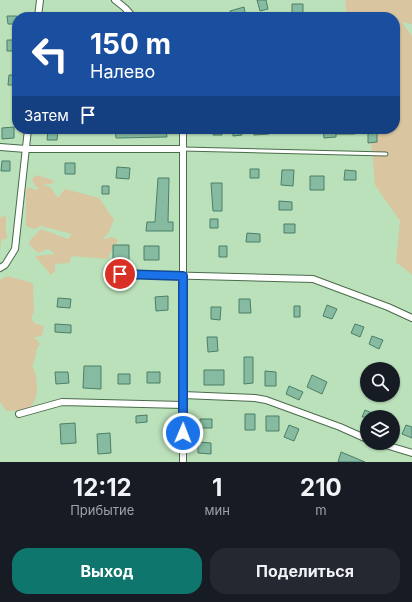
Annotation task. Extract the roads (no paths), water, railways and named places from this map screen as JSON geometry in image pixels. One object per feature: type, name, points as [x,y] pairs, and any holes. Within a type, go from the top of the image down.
[{"type":"street","points":[[39,12],[40,0]]},
{"type":"street","points":[[115,0],[128,12]]},
{"type":"street","points":[[0,268],[5,265],[15,249],[28,134]]},
{"type":"street","points":[[183,134],[183,462]]},
{"type":"street","points":[[0,147],[26,149],[183,149]]},
{"type":"street","points":[[120,274],[313,279],[388,307],[412,318]]},
{"type":"street","points":[[183,395],[254,398],[266,400],[360,436]]},
{"type":"street","points":[[19,414],[62,402],[184,404]]},
{"type":"street","points":[[400,449],[412,453]]},
{"type":"lane","points":[[183,149],[386,154]]}]
